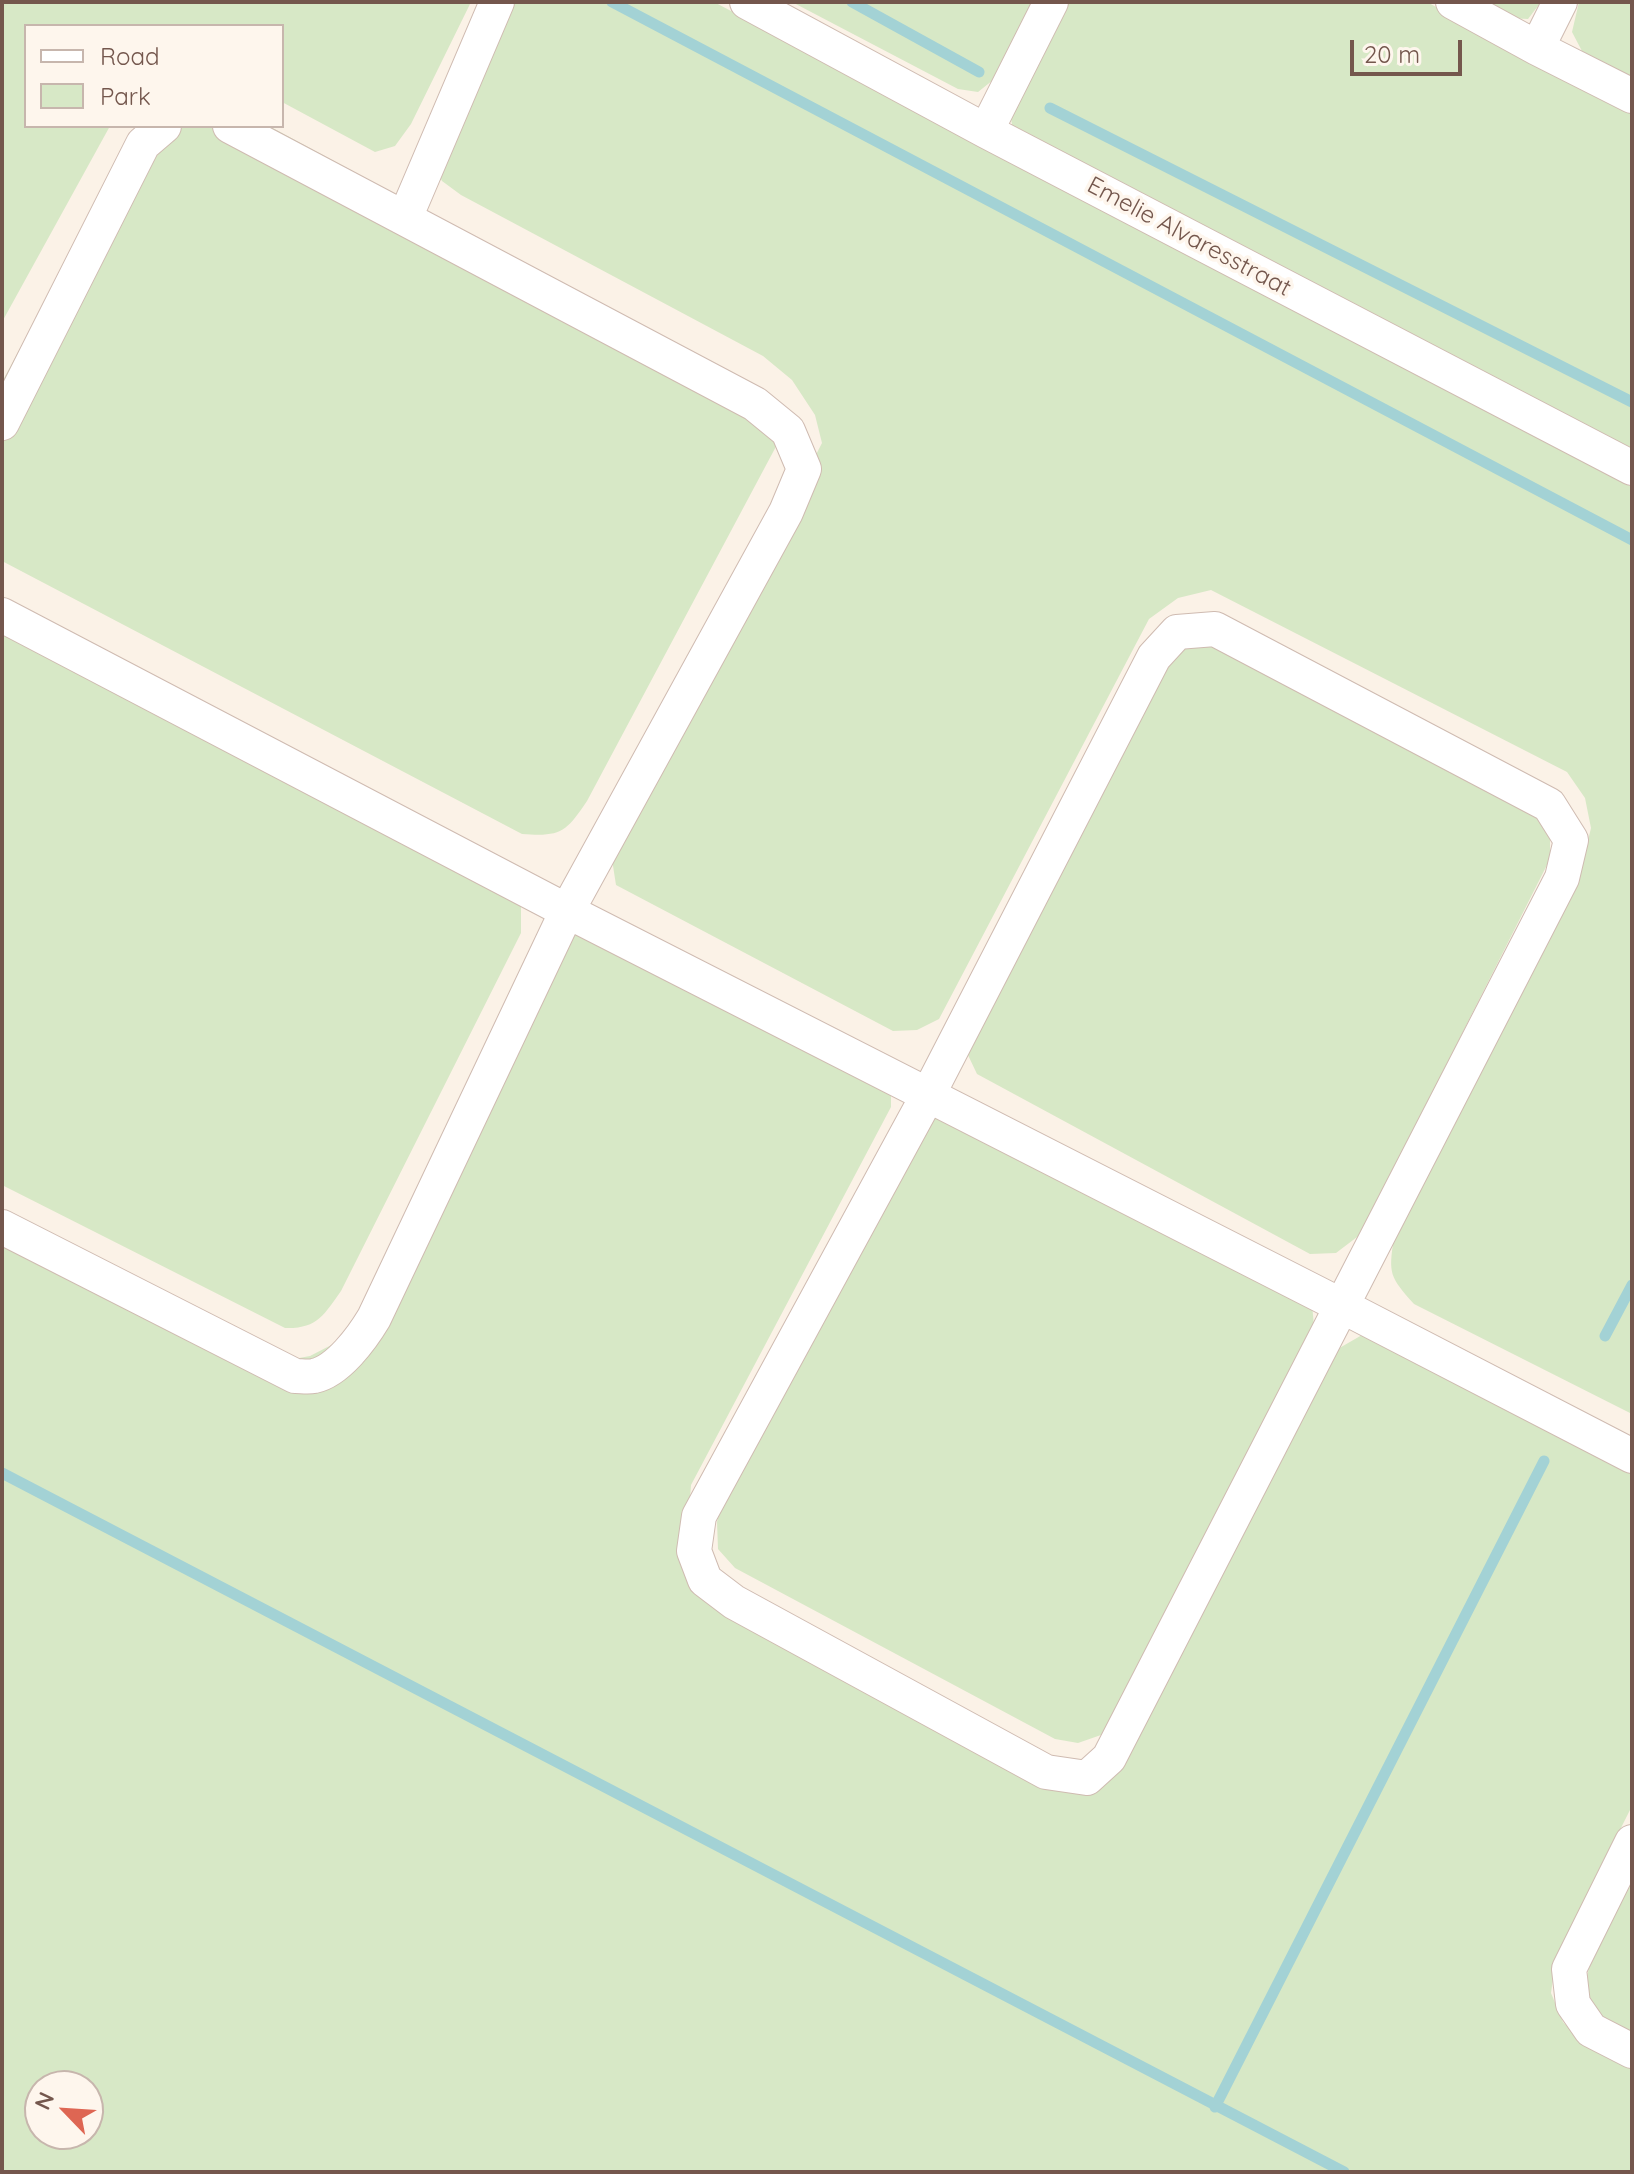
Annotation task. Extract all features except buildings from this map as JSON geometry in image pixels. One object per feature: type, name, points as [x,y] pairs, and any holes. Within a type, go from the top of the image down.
[{"type":"street","points":[[405,218],[497,2]]},
{"type":"street","name":"Emelie Alvaresstraat","points":[[747,2],[986,131],[1632,468]]},
{"type":"street","points":[[986,131],[1051,2]]},
{"type":"street","points":[[1453,2],[1632,96]]},
{"type":"street","points":[[1537,48],[1560,2]]},
{"type":"street","points":[[2,423],[143,144],[162,128]]},
{"type":"street","points":[[2,1227],[295,1376],[317,1376],[359,1343],[374,1318],[567,911],[786,512],[804,469],[788,431],[755,404],[234,128]]},
{"type":"street","points":[[2,615],[567,911],[1632,1456]]},
{"type":"street","points":[[1215,629],[1549,805],[1571,840],[1562,878],[1340,1305],[1109,1758],[1087,1778],[1046,1772],[734,1602],[705,1580],[694,1551],[699,1516],[928,1095],[1154,657],[1177,632],[1215,629]]},
{"type":"street","points":[[1632,1842],[1569,1969],[1573,2004],[1591,2030],[1632,2051]]},
{"type":"green space","points":[[2,2],[471,2],[411,124],[395,146],[375,152],[284,103],[284,24],[24,24],[24,128],[109,128],[2,322]]},
{"type":"green space","points":[[509,2],[714,2],[1632,487],[1632,1414],[1414,1304],[1396,1281],[1391,1268],[1394,1238],[1583,861],[1591,828],[1585,798],[1567,772],[1211,590],[1178,598],[1149,619],[939,1019],[917,1030],[893,1031],[616,885],[611,853],[822,443],[815,415],[792,380],[763,356],[461,195],[442,181],[433,164]]},
{"type":"green space","points":[[792,2],[1033,2],[993,80],[978,92],[958,89]]},
{"type":"green space","points":[[1065,2],[1427,2],[1632,110],[1632,450],[1013,130],[1010,113]]},
{"type":"green space","points":[[1480,2],[1541,2],[1528,19],[1509,18]]},
{"type":"green space","points":[[1579,2],[1632,2],[1632,79],[1583,53],[1572,32]]},
{"type":"green space","points":[[139,128],[273,128],[769,395],[780,439],[587,801],[561,830],[546,834],[522,834],[2,561],[2,382]]},
{"type":"green space","points":[[2,607],[521,903],[521,933],[341,1291],[319,1319],[305,1326],[285,1328],[2,1185]]},
{"type":"green space","points":[[1191,627],[1522,794],[1550,830],[1550,859],[1361,1234],[1336,1253],[1310,1254],[977,1074],[967,1053],[1173,640]]},
{"type":"green space","points":[[570,928],[891,1084],[891,1107],[691,1485],[688,1525],[708,1585],[1088,1778],[1336,1350],[1362,1335],[1632,1465],[1632,1806],[1556,1957],[1551,1993],[1563,2022],[1583,2043],[1632,2068],[1632,2172],[2,2172],[2,1215],[283,1361],[310,1356],[343,1339],[364,1315]]},
{"type":"green space","points":[[939,1106],[1312,1304],[1314,1326],[1115,1714],[1101,1735],[1078,1743],[1055,1739],[735,1568],[718,1549],[717,1522],[723,1497]]},
{"type":"green space","points":[[1632,1882],[1632,2036],[1608,2023],[1590,2005],[1585,1983],[1591,1961]]},
{"type":"waterway","points":[[612,2],[1632,540]]},
{"type":"waterway","points":[[852,2],[979,72]]},
{"type":"waterway","points":[[1050,108],[1632,402]]},
{"type":"waterway","points":[[1605,1336],[1632,1285]]},
{"type":"waterway","points":[[1215,2107],[1544,1461]]},
{"type":"waterway","points":[[2,1473],[1344,2172]]}]
